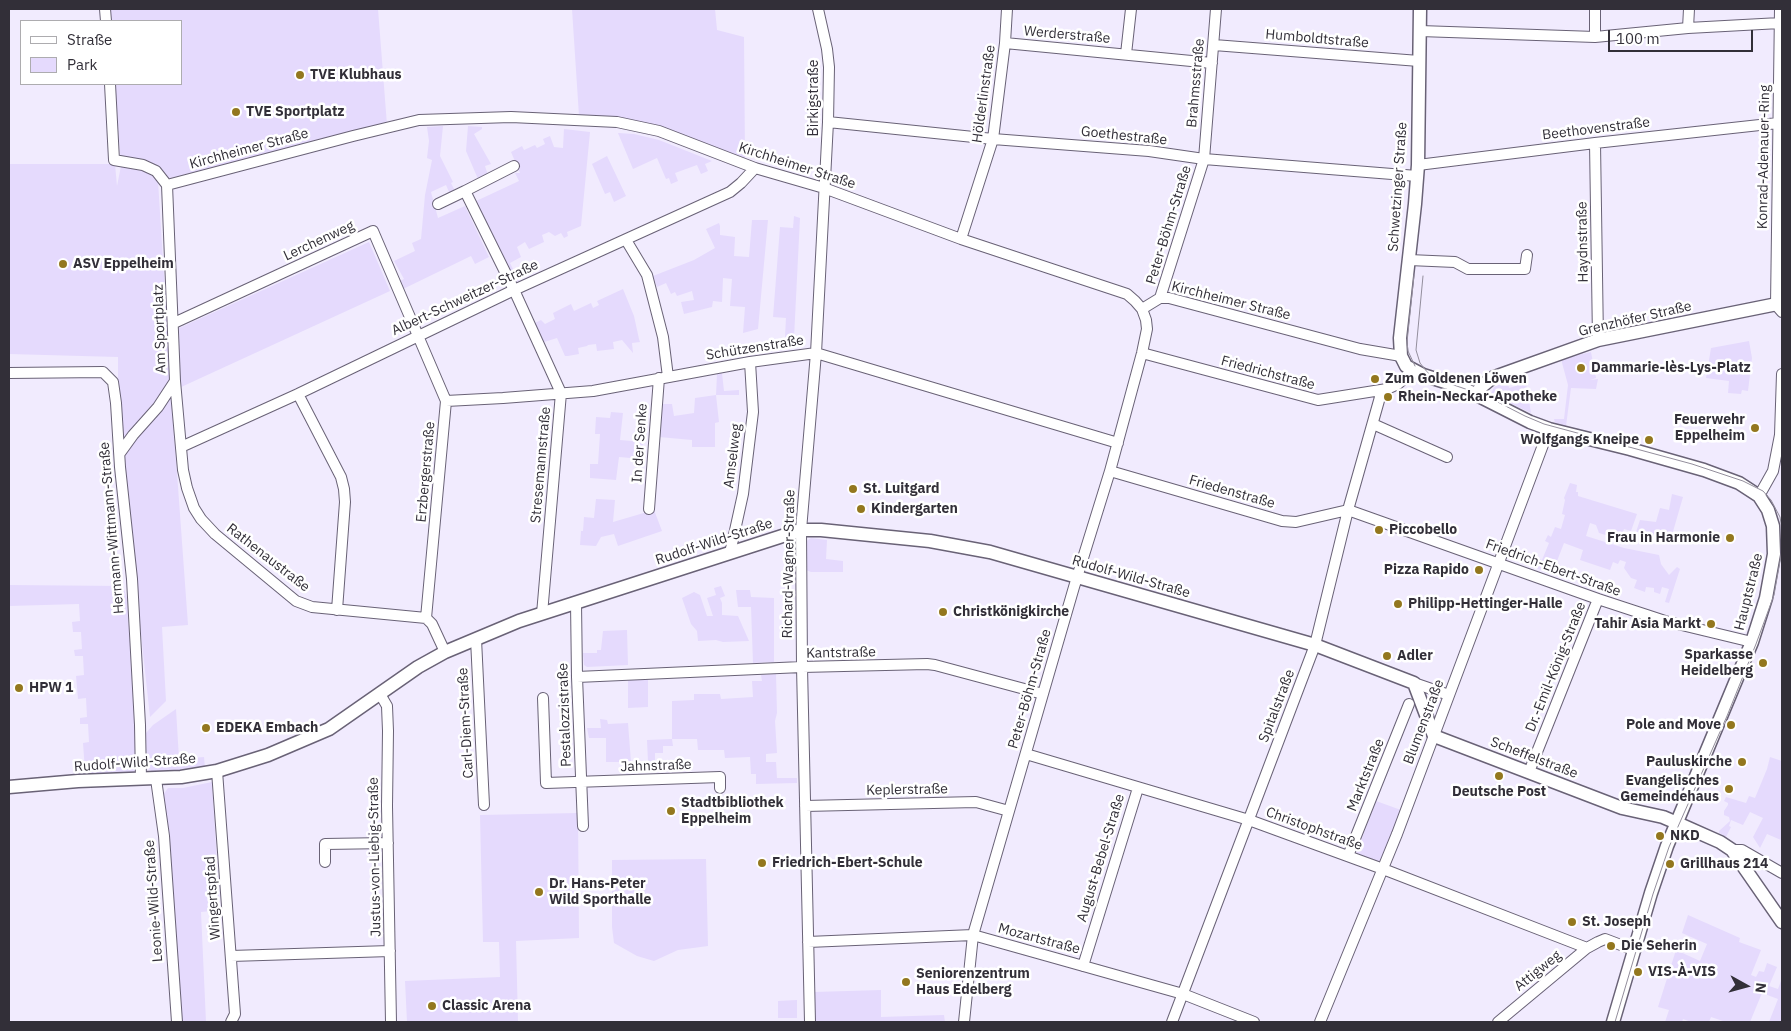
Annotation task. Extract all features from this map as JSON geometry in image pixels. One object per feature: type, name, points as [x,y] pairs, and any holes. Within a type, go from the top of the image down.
[{"type":"street","name":"Birkigstraße","points":[[818,9],[829,67],[824,188]]},
{"type":"street","name":"Hölderlinstraße","points":[[961,239],[993,139],[1005,43],[1007,9]]},
{"type":"street","name":"Werderstraße","points":[[1126,54],[1131,9]]},
{"type":"street","name":"Brahmsstraße","points":[[1204,159],[1216,9]]},
{"type":"street","name":"Schwetzinger Straße","points":[[1406,364],[1400,338],[1417,170],[1420,9]]},
{"type":"street","points":[[1595,9],[1596,37]]},
{"type":"street","points":[[1688,28],[1689,9]]},
{"type":"street","name":"Konrad-Adenauer-Ring","points":[[1780,9],[1778,123],[1780,307]]},
{"type":"street","points":[[1420,31],[1596,37],[1688,28],[1780,23]]},
{"type":"street","name":"Werderstraße","points":[[1005,43],[1212,63]]},
{"type":"street","name":"Humboldtstraße","points":[[1214,45],[1419,61]]},
{"type":"street","points":[[110,85],[114,160],[143,165],[156,170],[167,185]]},
{"type":"street","name":"Kirchheimer Straße","points":[[167,185],[419,120],[511,117],[617,122],[659,131],[755,168],[824,188],[961,239],[1127,294],[1142,309],[1160,298],[1168,298],[1360,348],[1406,364]]},
{"type":"street","name":"Goethestraße","points":[[828,122],[993,139],[1149,151],[1204,159],[1417,170]]},
{"type":"street","name":"Beethovenstraße","points":[[1417,170],[1594,142],[1778,123]]},
{"type":"street","name":"Haydnstraße","points":[[1594,142],[1598,340]]},
{"type":"street","name":"Peter-Böhm-Straße","points":[[1160,298],[1204,159]]},
{"type":"street","points":[[438,204],[514,166]]},
{"type":"street","name":"Albert-Schweitzer-Straße","points":[[181,447],[298,394],[514,290],[730,192],[741,184],[755,168]]},
{"type":"street","name":"Am Sportplatz","points":[[167,185],[175,381]]},
{"type":"street","name":"Richard-Wagner-Straße","points":[[810,1022],[802,667],[801,530],[816,353],[824,188]]},
{"type":"street","name":"Stresemannstraße","points":[[465,191],[514,290],[561,393],[542,614]]},
{"type":"street","name":"Lerchenweg","points":[[174,323],[373,231],[418,335]]},
{"type":"street","name":"In der Senke","points":[[626,240],[647,275],[663,336],[664,378],[649,509]]},
{"type":"street","points":[[1409,260],[1455,262],[1468,268],[1525,269],[1527,255]]},
{"type":"street","name":"Grenzhöfer Straße","points":[[1476,394],[1492,378],[1598,340],[1780,307]]},
{"type":"street","name":"Peter-Böhm-Straße","points":[[964,1022],[973,935],[1118,443],[1142,353],[1146,320],[1142,309]]},
{"type":"street","name":"Erzbergerstraße","points":[[418,335],[446,400],[426,618]]},
{"type":"street","name":"Schützenstraße","points":[[446,400],[504,398],[593,391],[750,362],[816,353],[1118,443]]},
{"type":"street","name":"Friedrichstraße","points":[[1142,353],[1318,400],[1382,390],[1398,384],[1405,378],[1406,364]]},
{"type":"street","name":"Amselweg","points":[[730,553],[743,494],[753,412],[750,362]]},
{"type":"street","name":"Hauptstraße","points":[[1406,364],[1433,379],[1461,387],[1530,422],[1549,429],[1704,470],[1739,483],[1758,496],[1771,516],[1778,554],[1766,598],[1752,642],[1677,822],[1658,875],[1613,1022]]},
{"type":"street","name":"Hermann-Wittmann-Straße","points":[[9,373],[103,372],[112,382],[116,402],[132,579],[141,779]]},
{"type":"street","points":[[1758,496],[1773,471],[1780,435],[1782,374]]},
{"type":"street","points":[[120,453],[158,407],[175,381]]},
{"type":"street","name":"Rathenaustraße","points":[[175,381],[187,488],[194,508],[215,534],[296,601],[312,607],[426,618]]},
{"type":"street","name":"Spitalstraße","points":[[1172,1022],[1315,645],[1348,510],[1382,390]]},
{"type":"street","points":[[298,394],[341,477],[344,489],[345,502],[337,610]]},
{"type":"street","points":[[1373,424],[1447,457]]},
{"type":"street","name":"Blumenstraße","points":[[1320,1022],[1434,736],[1549,429]]},
{"type":"street","name":"Friedenstraße","points":[[1110,471],[1282,521],[1296,522],[1348,510]]},
{"type":"street","name":"Friedrich-Ebert-Straße","points":[[1348,510],[1665,621],[1752,642]]},
{"type":"street","name":"Rudolf-Wild-Straße","points":[[9,787],[78,781],[181,777],[217,770],[292,746],[329,730],[418,667],[445,652],[518,621],[801,530],[821,530],[964,546],[1315,645],[1449,695]]},
{"type":"street","name":"Dr.-Emil-König-Straße","points":[[1529,772],[1598,599]]},
{"type":"street","name":"Pestalozzistraße","points":[[576,603],[583,826]]},
{"type":"street","points":[[426,618],[432,624],[445,652]]},
{"type":"street","name":"Carl-Diem-Straße","points":[[476,639],[484,805]]},
{"type":"street","name":"Kantstraße","points":[[577,677],[802,667],[935,665],[1043,694]]},
{"type":"street","points":[[1414,683],[1434,736]]},
{"type":"street","name":"Justus-von-Liebig-Straße","points":[[380,694],[386,706],[392,1022]]},
{"type":"street","points":[[543,698],[546,782],[582,782]]},
{"type":"street","name":"Marktstraße","points":[[1348,856],[1410,704]]},
{"type":"street","name":"Scheffelstraße","points":[[1434,736],[1622,808],[1677,822],[1720,842],[1732,850]]},
{"type":"street","name":"Christophstraße","points":[[1026,754],[1249,820],[1587,948]]},
{"type":"street","name":"Wingertspfad","points":[[217,770],[235,1014],[231,1022]]},
{"type":"street","name":"Jahnstraße","points":[[582,782],[720,777],[720,788]]},
{"type":"street","name":"Leonie-Wild-Straße","points":[[156,779],[164,836],[177,1022]]},
{"type":"street","name":"August-Bebel-Straße","points":[[1083,966],[1138,788]]},
{"type":"street","name":"Keplerstraße","points":[[805,806],[976,802],[1009,811]]},
{"type":"street","points":[[326,862],[325,844],[388,843]]},
{"type":"street","points":[[1732,850],[1742,850],[1782,872]]},
{"type":"street","points":[[1732,850],[1782,922]]},
{"type":"street","name":"Mozartstraße","points":[[808,942],[973,935],[1183,994],[1249,1021]]},
{"type":"street","name":"Attigweg","points":[[1498,1022],[1587,948],[1598,942],[1605,939],[1634,950]]},
{"type":"street","points":[[231,956],[390,951]]},
{"type":"green space","points":[[109,9],[378,9],[387,125],[158,181],[188,625],[162,627],[166,701],[150,717],[118,422],[118,357],[9,354],[9,164],[115,164],[117,186],[121,166],[115,85],[182,85],[182,20],[110,20]]},
{"type":"green space","points":[[572,9],[715,9],[717,30],[744,37],[745,158],[702,143],[579,116]]},
{"type":"green space","points":[[443,126],[440,156],[453,182],[451,183],[455,191],[449,192],[446,185],[431,192],[438,218],[465,206],[489,257],[475,264],[471,256],[401,290],[398,282],[404,279],[394,261],[415,251],[412,243],[421,239],[425,195],[432,160],[427,158],[429,141],[427,127]]},
{"type":"green space","points":[[468,126],[482,127],[482,129],[474,134],[491,164],[485,166],[488,175],[478,179],[466,151]]},
{"type":"green space","points":[[564,129],[590,132],[581,226],[567,232],[568,236],[564,238],[561,233],[555,236],[549,232],[542,235],[544,242],[529,249],[525,242],[517,247],[521,257],[510,263],[519,281],[514,283],[474,202],[519,181],[515,173],[520,173],[511,152],[522,146],[524,150],[535,145],[537,148],[545,144],[543,139],[550,136],[554,147],[563,148]]},
{"type":"green space","points":[[618,133],[634,134],[659,140],[712,161],[705,164],[708,171],[701,174],[697,165],[675,173],[678,181],[671,184],[669,178],[666,179],[657,158],[633,169]]},
{"type":"green space","points":[[607,156],[626,196],[614,202],[610,192],[605,194],[592,164]]},
{"type":"green space","points":[[794,216],[800,218],[794,338],[785,337],[786,318],[773,317],[780,227],[793,228]]},
{"type":"green space","points":[[752,220],[768,220],[758,329],[743,333],[745,307],[730,306],[732,279],[723,278],[722,302],[713,301],[712,307],[684,314],[681,302],[694,300],[692,291],[677,296],[675,292],[671,294],[666,283],[657,287],[653,276],[694,260],[715,248],[706,229],[719,223],[720,235],[735,237],[734,256],[749,257]]},
{"type":"green space","points":[[369,242],[390,291],[179,388],[177,329]]},
{"type":"green space","points":[[623,289],[634,316],[640,342],[632,343],[633,353],[622,340],[613,342],[614,349],[597,351],[596,344],[588,345],[578,348],[579,354],[568,356],[565,356],[557,338],[541,343],[533,324],[541,320],[545,324],[555,319],[553,313],[571,304],[574,311],[591,303],[593,308],[599,305],[597,301]]},
{"type":"green space","points":[[1749,341],[1752,358],[1748,391],[1742,390],[1741,394],[1728,393],[1729,381],[1706,378],[1711,348]]},
{"type":"green space","points":[[1591,352],[1596,378],[1590,380],[1598,379],[1596,389],[1571,388],[1566,426],[1555,423],[1554,419],[1564,419],[1568,385],[1561,359]]},
{"type":"green space","points":[[722,373],[724,391],[739,390],[739,395],[716,395],[717,374]]},
{"type":"green space","points":[[1507,381],[1509,388],[1526,383],[1531,413],[1491,394],[1494,387]]},
{"type":"green space","points":[[716,395],[719,422],[715,423],[715,447],[692,447],[692,440],[659,437],[662,404],[672,404],[674,416],[694,413],[695,398]]},
{"type":"green space","points":[[611,412],[623,413],[620,440],[643,442],[642,459],[619,457],[616,480],[590,478],[590,464],[598,464],[600,434],[595,434],[596,417],[610,418]]},
{"type":"green space","points":[[1570,483],[1577,485],[1576,492],[1578,492],[1578,496],[1637,514],[1631,531],[1624,529],[1622,535],[1616,538],[1599,533],[1596,525],[1590,523],[1586,536],[1624,548],[1659,555],[1661,564],[1669,575],[1677,567],[1680,569],[1669,603],[1665,602],[1669,589],[1662,587],[1660,594],[1654,592],[1654,588],[1646,587],[1645,592],[1634,588],[1637,580],[1631,578],[1624,568],[1626,562],[1620,560],[1618,564],[1613,562],[1610,570],[1580,560],[1583,550],[1564,543],[1552,574],[1530,566],[1533,557],[1542,560],[1549,543],[1545,541],[1548,535],[1551,537],[1555,527],[1561,529],[1565,515],[1562,514],[1564,498]]},
{"type":"green space","points":[[1672,494],[1683,497],[1672,535],[1667,539],[1636,532],[1640,520],[1656,522],[1660,508],[1669,510]]},
{"type":"green space","points":[[596,499],[615,500],[613,522],[654,510],[662,531],[618,546],[614,534],[601,537],[596,546],[580,545],[584,517],[594,518]]},
{"type":"green space","points":[[811,538],[827,540],[826,559],[843,561],[843,572],[811,572],[806,570],[805,542]]},
{"type":"green space","points":[[9,585],[123,586],[127,598],[136,732],[136,769],[132,774],[94,776],[85,771],[83,743],[89,742],[88,724],[80,724],[80,718],[87,717],[86,698],[78,699],[76,676],[84,675],[83,656],[75,656],[74,650],[82,649],[81,632],[73,632],[72,622],[80,621],[79,604],[9,606]]},
{"type":"green space","points":[[721,586],[725,596],[720,598],[722,615],[738,616],[749,641],[698,641],[697,631],[691,624],[682,598],[694,592],[700,595],[707,616],[713,616],[707,598],[716,595],[714,588]]},
{"type":"green space","points":[[736,590],[750,590],[751,597],[774,598],[774,662],[753,663],[751,607],[738,607]]},
{"type":"green space","points":[[627,630],[628,665],[587,667],[584,665],[583,653],[597,653],[597,650],[601,650],[603,631]]},
{"type":"green space","points":[[776,674],[777,713],[775,721],[777,753],[766,754],[766,762],[776,762],[777,778],[797,778],[797,783],[756,784],[756,774],[751,774],[750,757],[725,758],[724,750],[698,750],[697,739],[672,739],[672,701],[694,700],[694,694],[720,694],[721,699],[753,697],[752,681],[762,681],[761,675]]},
{"type":"green space","points":[[628,677],[648,677],[648,707],[628,708]]},
{"type":"green space","points":[[176,709],[179,759],[204,757],[205,768],[164,774],[152,772],[147,767],[146,733],[153,725]]},
{"type":"green space","points":[[600,719],[607,720],[608,724],[628,723],[631,762],[606,762],[606,738],[589,738],[587,728],[601,728]]},
{"type":"green space","points":[[672,739],[673,746],[663,746],[663,753],[655,753],[655,762],[648,762],[647,740]]},
{"type":"green space","points":[[1770,757],[1782,761],[1782,837],[1781,840],[1767,834],[1760,848],[1753,837],[1763,818],[1750,812],[1743,825],[1731,820],[1729,826],[1731,827],[1726,837],[1719,833],[1719,831],[1730,821],[1729,817],[1724,815],[1728,805],[1724,801],[1726,797],[1746,803],[1749,796],[1755,798]]},
{"type":"green space","points":[[212,782],[220,910],[201,912],[206,1022],[182,1022],[169,836],[163,795],[168,788],[183,788]]},
{"type":"green space","points":[[1376,801],[1401,810],[1381,863],[1356,854]]},
{"type":"green space","points":[[578,813],[579,938],[516,941],[518,1022],[407,1022],[405,981],[500,977],[499,942],[483,942],[480,815]]},
{"type":"green space","points":[[706,859],[708,946],[678,950],[654,961],[637,956],[614,943],[612,927],[612,860]]},
{"type":"green space","points":[[1688,915],[1740,938],[1739,942],[1761,950],[1751,975],[1756,977],[1759,971],[1764,972],[1767,963],[1777,967],[1769,986],[1778,989],[1782,978],[1782,1022],[1769,1022],[1778,999],[1762,993],[1750,1022],[1726,1022],[1711,1017],[1709,1022],[1691,1022],[1683,1019],[1682,1022],[1665,1022],[1669,1010],[1658,1007],[1676,950],[1700,961],[1707,944],[1682,933]]},
{"type":"green space","points":[[881,990],[881,1017],[944,1015],[945,1022],[815,1022],[814,992]]},
{"type":"green space","points":[[797,1000],[797,1018],[778,1018],[778,1001]]},
{"type":"tram line","points":[[1414,275],[1407,342],[1408,351],[1415,366]]},
{"type":"tram line","points":[[1423,276],[1416,350],[1420,363],[1428,373],[1439,380],[1486,396],[1544,424],[1692,464],[1743,481],[1763,491],[1771,500],[1780,517],[1782,529]]},
{"type":"tram line","points":[[1615,1022],[1669,847],[1727,716],[1774,595],[1782,550]]},
{"type":"place","name":"TVE Klubhaus","points":[[300,75]]},
{"type":"place","name":"TVE Sportplatz","points":[[236,112]]},
{"type":"place","name":"ASV Eppelheim","points":[[63,264]]},
{"type":"place","name":"Dammarie-lès-Lys-Platz","points":[[1581,368]]},
{"type":"place","name":"Zum Goldenen Löwen","points":[[1375,379]]},
{"type":"place","name":"Rhein-Neckar-Apotheke","points":[[1388,397]]},
{"type":"place","name":"Feuerwehr Eppelheim","points":[[1755,428]]},
{"type":"place","name":"Wolfgangs Kneipe","points":[[1649,440]]},
{"type":"place","name":"St. Luitgard","points":[[853,489]]},
{"type":"place","name":"Kindergarten","points":[[861,509]]},
{"type":"place","name":"Piccobello","points":[[1379,530]]},
{"type":"place","name":"Frau in Harmonie","points":[[1730,538]]},
{"type":"place","name":"Pizza Rapido","points":[[1479,570]]},
{"type":"place","name":"Philipp-Hettinger-Halle","points":[[1398,604]]},
{"type":"place","name":"Christkönigkirche","points":[[943,612]]},
{"type":"place","name":"Tahir Asia Markt","points":[[1711,624]]},
{"type":"place","name":"Adler","points":[[1387,656]]},
{"type":"place","name":"Sparkasse Heidelberg","points":[[1763,663]]},
{"type":"place","name":"HPW 1","points":[[19,688]]},
{"type":"place","name":"Pole and Move","points":[[1731,725]]},
{"type":"place","name":"EDEKA Embach","points":[[206,728]]},
{"type":"place","name":"Pauluskirche","points":[[1742,762]]},
{"type":"place","name":"Deutsche Post","points":[[1499,776]]},
{"type":"place","name":"Evangelisches Gemeindehaus","points":[[1729,789]]},
{"type":"place","name":"Stadtbibliothek Eppelheim","points":[[671,811]]},
{"type":"place","name":"NKD","points":[[1660,836]]},
{"type":"place","name":"Friedrich-Ebert-Schule","points":[[762,863]]},
{"type":"place","name":"Grillhaus 214","points":[[1670,864]]},
{"type":"place","name":"Dr. Hans-Peter Wild Sporthalle","points":[[539,892]]},
{"type":"place","name":"St. Joseph","points":[[1572,922]]},
{"type":"place","name":"Die Seherin","points":[[1611,946]]},
{"type":"place","name":"VIS-À-VIS","points":[[1638,972]]},
{"type":"place","name":"Seniorenzentrum Haus Edelberg","points":[[906,982]]},
{"type":"place","name":"Classic Arena","points":[[432,1006]]}]
